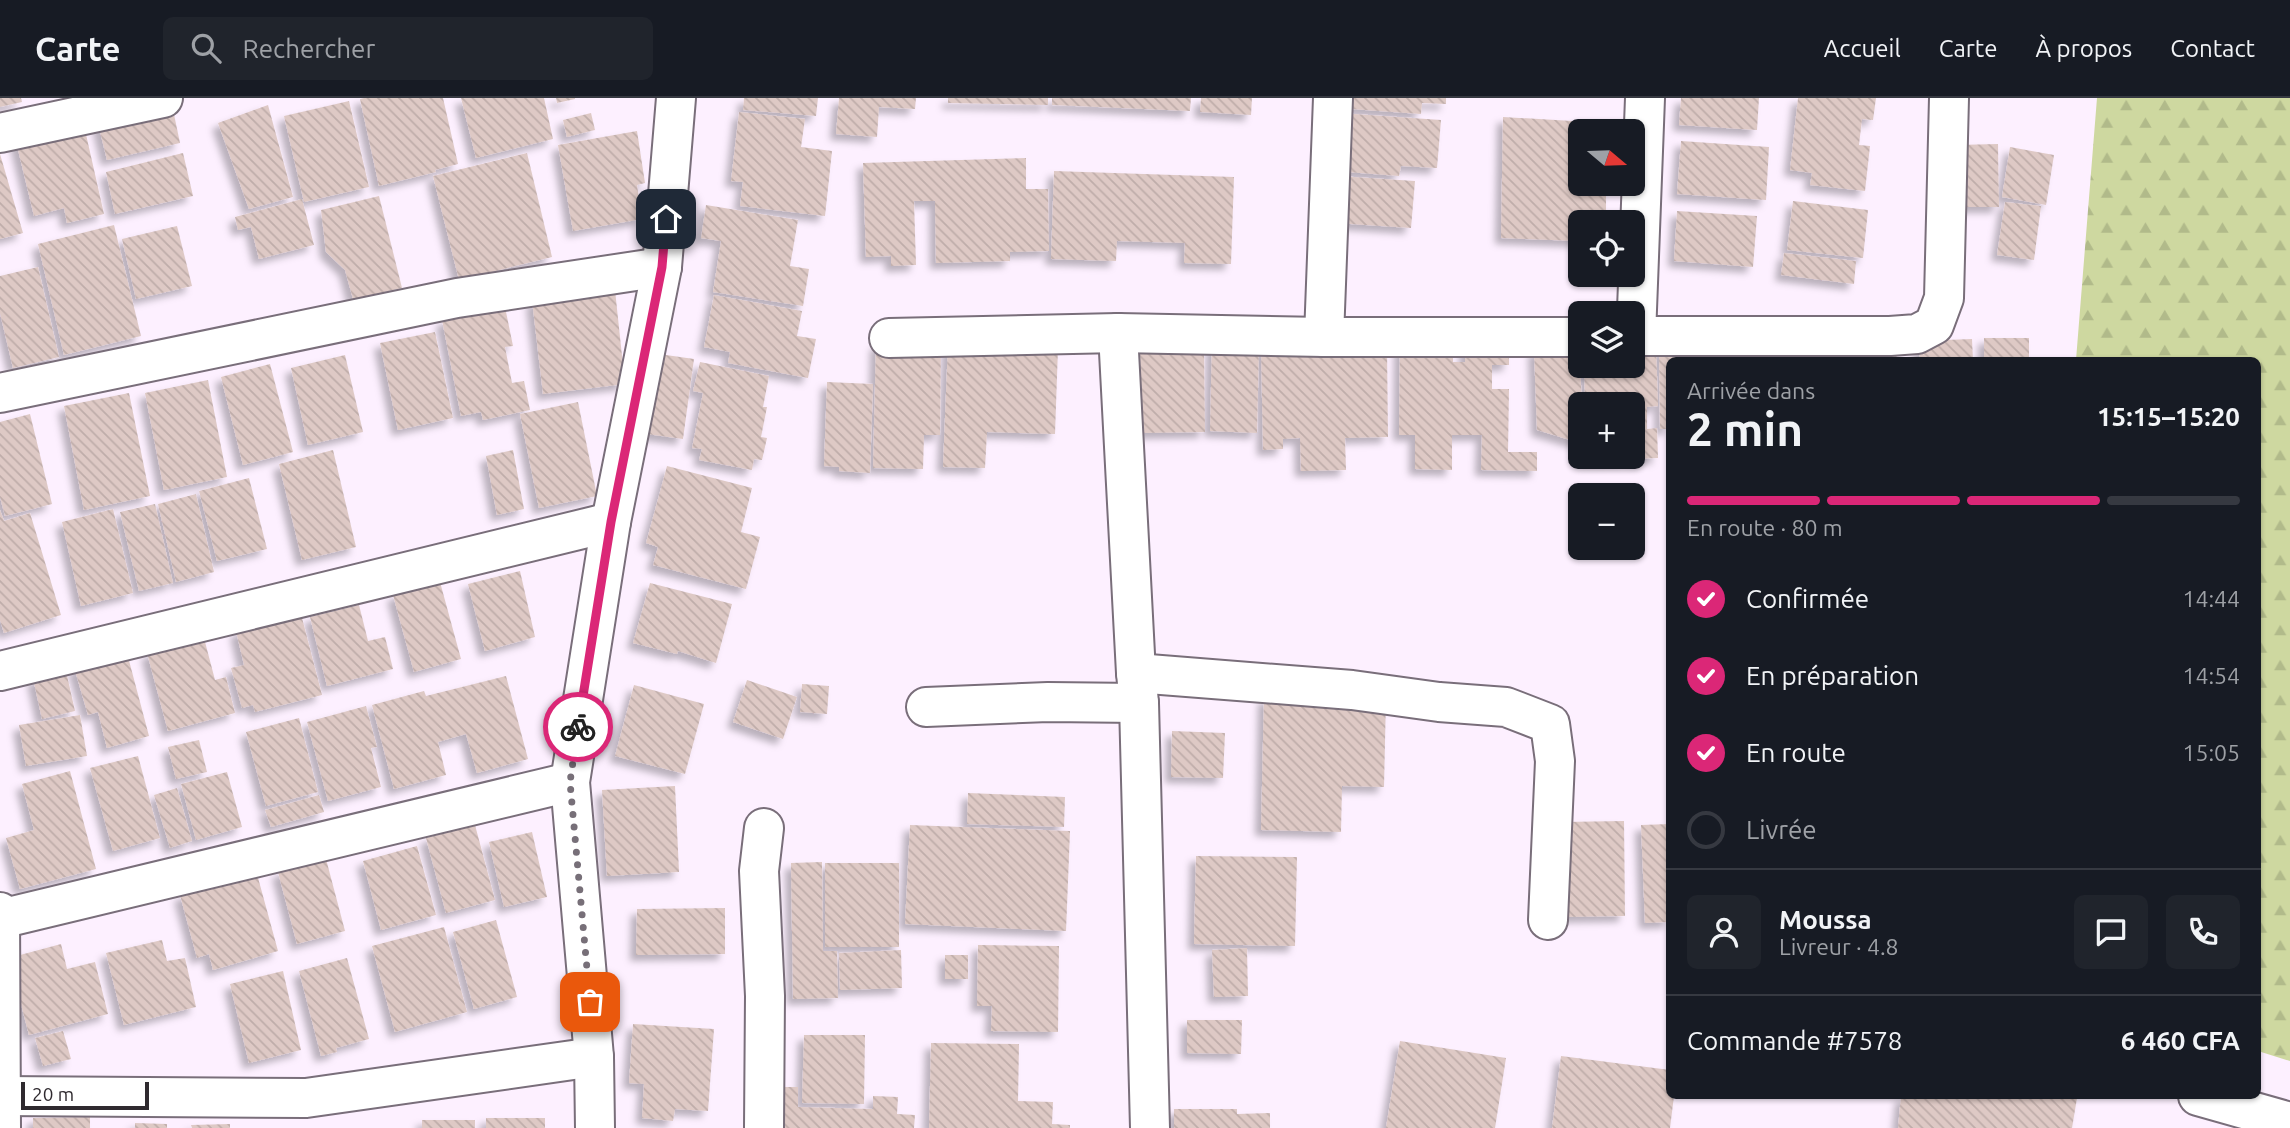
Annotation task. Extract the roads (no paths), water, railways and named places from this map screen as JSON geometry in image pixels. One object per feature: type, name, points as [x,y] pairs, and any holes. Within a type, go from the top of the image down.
[{"type":"street","points":[[0,133],[163,98]]},
{"type":"street","points":[[595,1128],[594,1057],[570,782],[611,522],[662,267],[676,98]]},
{"type":"street","points":[[1324,337],[1333,98]]},
{"type":"street","points":[[1636,301],[1645,98]]},
{"type":"street","points":[[1645,337],[1890,336],[1917,334],[1934,325],[1944,298],[1949,98]]},
{"type":"street","points":[[0,393],[457,298],[662,267]]},
{"type":"street","points":[[1118,333],[1138,688],[1150,1128]]},
{"type":"street","points":[[889,338],[1118,333],[1324,337],[1568,337]]},
{"type":"street","points":[[0,671],[611,522]]},
{"type":"street","points":[[926,707],[1048,702],[1138,688],[1352,690],[1439,702],[1506,707],[1550,724],[1555,761],[1548,920]]},
{"type":"street","points":[[0,919],[570,782]]},
{"type":"street","points":[[764,828],[759,871],[765,996],[764,1128]]},
{"type":"street","points":[[0,912],[1,1128]]},
{"type":"street","points":[[0,1096],[306,1113],[594,1057]]},
{"type":"street","points":[[2209,1099],[2290,1122]]}]
